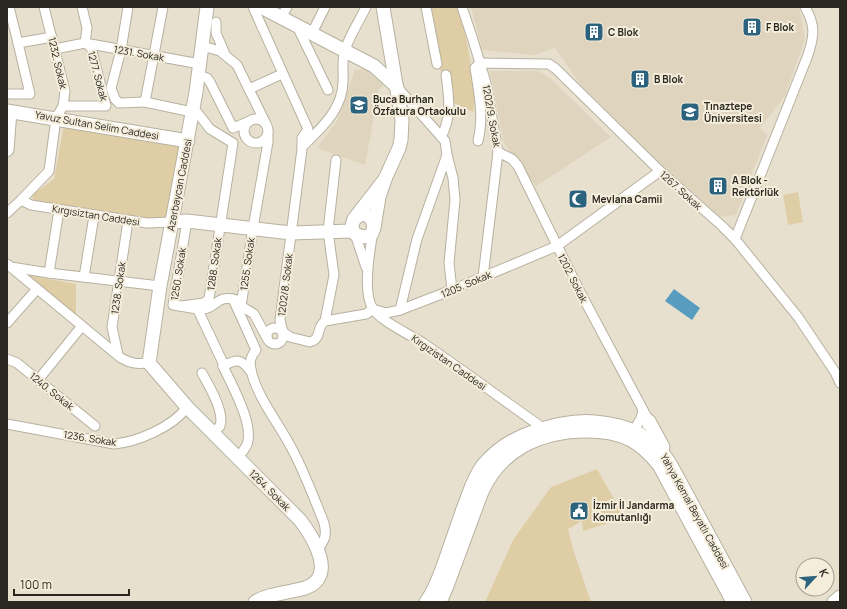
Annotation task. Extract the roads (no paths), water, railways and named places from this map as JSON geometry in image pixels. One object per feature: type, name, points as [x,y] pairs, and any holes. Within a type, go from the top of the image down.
[{"type":"main road","name":"Azerbaycan Caddesi","points":[[149,363],[160,286],[193,110],[208,7]]},
{"type":"main road","points":[[261,7],[284,12],[297,26],[374,66],[397,87]]},
{"type":"main road","points":[[172,222],[187,220],[291,233],[351,231],[358,236],[365,237],[371,234],[374,228],[379,197],[401,140],[402,120],[382,7]]},
{"type":"main road","name":"Yavuz Sultan Selim Caddesi","points":[[9,111],[188,140]]},
{"type":"main road","points":[[355,234],[352,223],[385,179]]},
{"type":"main road","points":[[328,231],[350,222],[359,215],[367,215],[373,220],[374,228]]},
{"type":"main road","name":"1264. Sokak","points":[[149,363],[187,407],[300,520],[318,549],[322,566],[320,575],[313,583],[304,588],[262,598],[254,602]]},
{"type":"main road","points":[[646,416],[672,467]]},
{"type":"main road","name":"Yahya Kemal Beyatlı Caddesi","points":[[426,602],[438,580],[472,485],[483,465],[499,450],[525,434],[578,431],[596,431],[635,437],[660,448],[672,467],[745,602]]},
{"type":"main road","name":"Yahya Kemal Beyatlı Caddesi","points":[[440,602],[485,484],[504,460],[546,432]]},
{"type":"main road","name":"Yahya Kemal Beyatlı Caddesi","points":[[635,437],[659,465],[733,602]]},
{"type":"main road","points":[[834,602],[840,597]]},
{"type":"street","points":[[7,94],[30,94],[8,7]]},
{"type":"street","name":"1232. Sokak","points":[[44,7],[65,91],[63,106],[56,118]]},
{"type":"street","name":"1277. Sokak","points":[[63,106],[106,106],[91,47],[85,43],[87,28],[82,7]]},
{"type":"street","points":[[118,103],[115,100],[111,88],[121,50],[128,7]]},
{"type":"street","points":[[146,102],[163,7]]},
{"type":"street","name":"1202/8. Sokak","points":[[253,7],[308,129],[302,138],[280,320],[283,332]]},
{"type":"street","points":[[312,33],[325,7]]},
{"type":"street","points":[[302,147],[329,119],[336,106],[341,95],[343,82],[342,68],[345,50],[366,7]]},
{"type":"street","points":[[426,7],[437,64]]},
{"type":"street","name":"1202/9. Sokak","points":[[462,7],[486,83],[498,152],[483,277]]},
{"type":"street","points":[[735,239],[808,56],[813,37],[812,23],[805,7]]},
{"type":"street","points":[[216,22],[216,33],[227,57]]},
{"type":"street","points":[[297,26],[328,90]]},
{"type":"street","points":[[18,43],[52,37]]},
{"type":"street","name":"1231. Sokak","points":[[55,50],[85,43],[154,56],[199,70]]},
{"type":"street","points":[[106,106],[118,103],[146,102],[193,110],[210,129],[233,142],[250,140],[253,142],[261,142],[264,139],[267,128],[237,65],[220,51],[202,46]]},
{"type":"street","points":[[478,141],[481,114],[475,68],[480,64]]},
{"type":"street","name":"1267. Sokak","points":[[480,64],[548,64],[556,69],[660,170],[735,239],[798,317],[835,372],[840,383]]},
{"type":"street","points":[[199,70],[210,82],[233,128],[253,120],[260,120],[267,128]]},
{"type":"street","points":[[248,89],[282,74]]},
{"type":"street","points":[[441,137],[447,124],[449,107],[446,75]]},
{"type":"street","points":[[397,87],[445,141],[454,182],[455,200],[449,256],[452,290]]},
{"type":"street","points":[[7,152],[9,150],[9,111]]},
{"type":"street","points":[[7,213],[49,171],[56,118]]},
{"type":"street","points":[[250,121],[244,130],[245,134],[250,140]]},
{"type":"street","name":"1255. Sokak","points":[[242,301],[268,142],[267,128]]},
{"type":"street","points":[[220,224],[233,142]]},
{"type":"street","name":"1202. Sokak","points":[[498,152],[512,159],[518,166],[557,246],[646,416]]},
{"type":"street","points":[[400,310],[418,239],[447,155]]},
{"type":"street","points":[[283,332],[290,337],[310,342],[313,341],[319,334],[320,325],[324,321],[334,275],[328,231],[336,160]]},
{"type":"street","name":"1205. Sokak","points":[[373,309],[386,313],[400,310],[557,246],[660,170]]},
{"type":"street","name":"Kırgısiztan Caddesi","points":[[21,200],[32,205],[128,221],[147,223],[172,222]]},
{"type":"street","points":[[49,273],[59,210]]},
{"type":"street","points":[[84,277],[94,216]]},
{"type":"street","name":"1250. Sokak","points":[[187,220],[173,305],[206,309],[221,299],[242,301]]},
{"type":"street","name":"1238. Sokak","points":[[118,355],[112,327],[128,221]]},
{"type":"street","name":"1288. Sokak","points":[[181,306],[204,303],[209,299],[220,224]]},
{"type":"street","points":[[324,321],[366,314],[373,309],[369,299],[368,278],[370,251],[374,228]]},
{"type":"street","points":[[355,234],[363,256],[368,278]]},
{"type":"street","points":[[8,265],[49,273],[160,286]]},
{"type":"street","points":[[8,265],[118,355],[130,363],[149,363]]},
{"type":"street","points":[[7,322],[37,289]]},
{"type":"street","name":"1255. Sokak","points":[[232,299],[256,350],[251,356],[251,372]]},
{"type":"street","points":[[242,301],[241,306],[254,314],[267,338],[273,344],[278,344],[284,337],[283,332]]},
{"type":"street","points":[[197,308],[244,411],[248,429],[248,440],[246,448],[236,457]]},
{"type":"street","name":"Kırgızistan Caddesi","points":[[373,309],[380,317],[422,342],[546,432]]},
{"type":"street","points":[[38,380],[82,326]]},
{"type":"street","name":"1240. Sokak","points":[[7,359],[17,363],[95,426]]},
{"type":"street","points":[[223,364],[240,361],[247,365],[258,391],[294,454],[324,523],[326,533],[318,549]]},
{"type":"street","points":[[202,373],[214,397],[221,416],[220,426],[213,433]]},
{"type":"street","name":"1236. Sokak","points":[[7,424],[114,444],[123,443],[146,435],[165,426],[187,407]]},
{"type":"street","points":[[635,437],[646,416]]},
{"type":"water","points":[[674,289],[700,308],[692,320],[665,301]]},
{"type":"place","name":"F Blok","points":[[752,27]]},
{"type":"place","name":"C Blok","points":[[594,32]]},
{"type":"place","name":"B Blok","points":[[640,79]]},
{"type":"place","name":"Buca Burhan Özfatura Ortaokulu","points":[[359,105]]},
{"type":"place","name":"Tınaztepe Üniversitesi","points":[[690,112]]},
{"type":"place","name":"A Blok - Rektörlük","points":[[718,186]]},
{"type":"place","name":"Mevlana Camii","points":[[578,199]]},
{"type":"place","name":"İzmir İl Jandarma Komutanlığı","points":[[579,511]]}]
